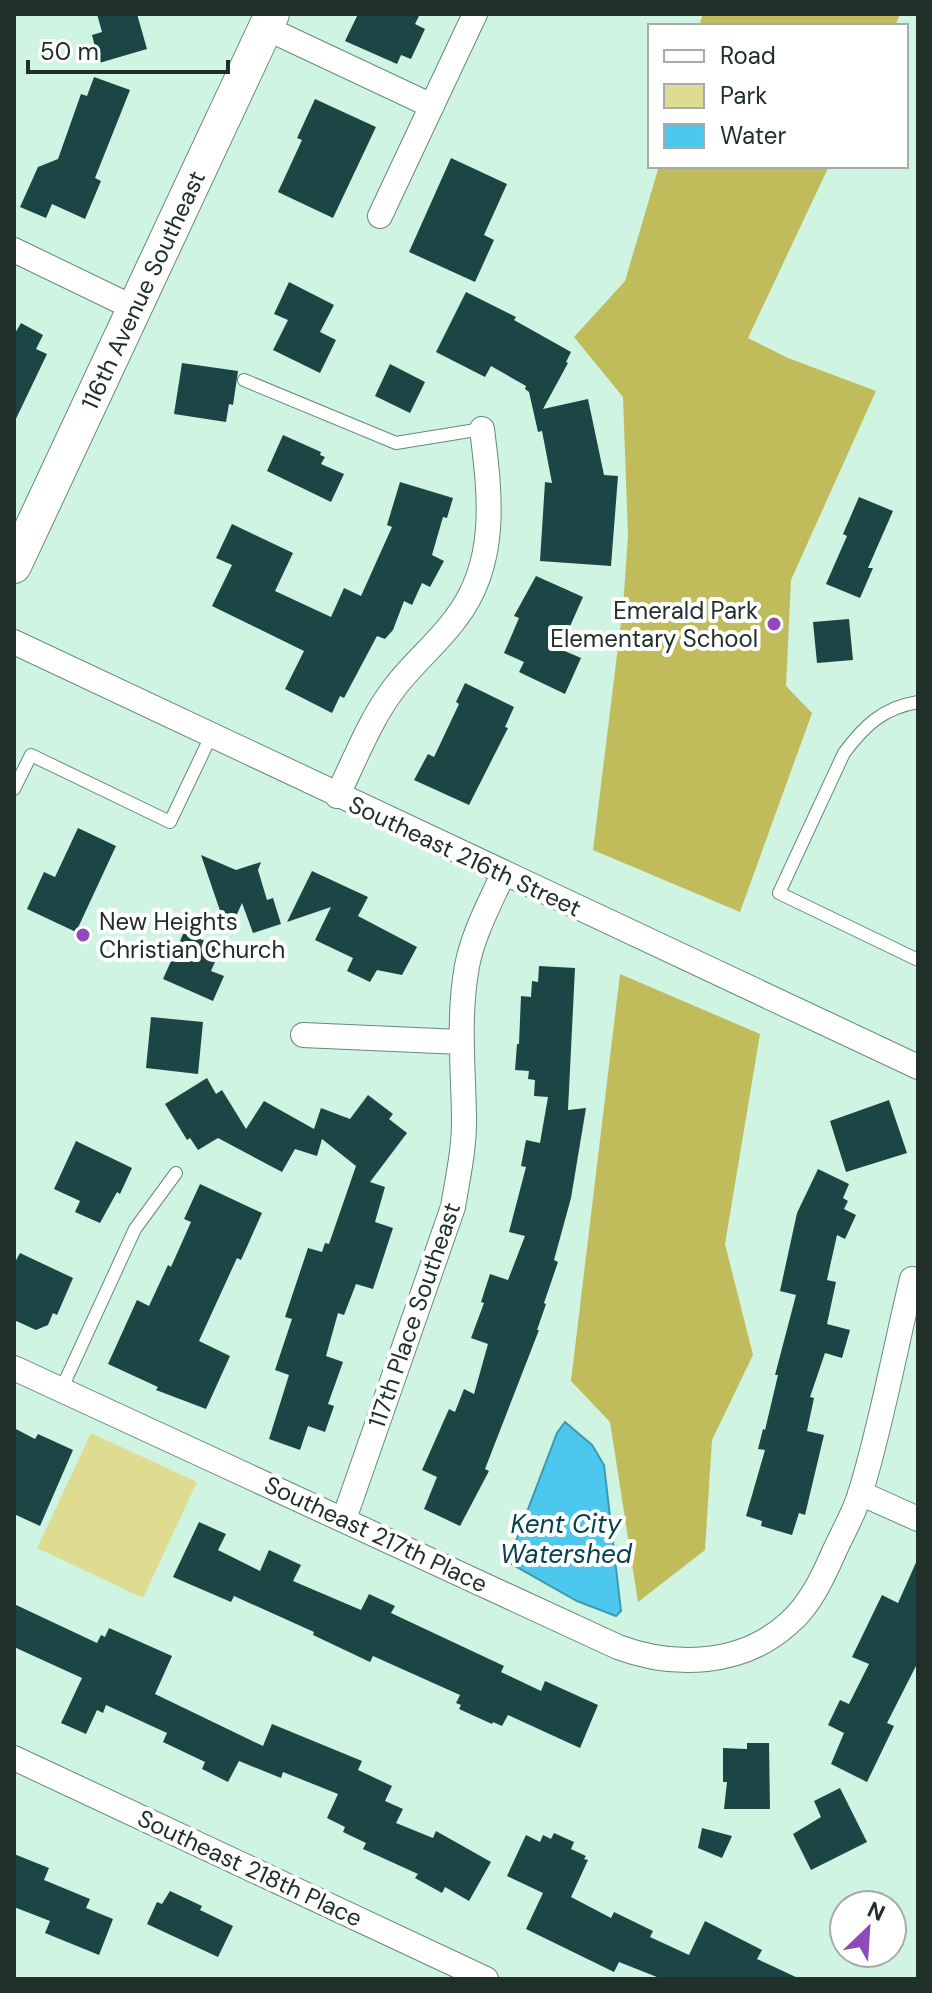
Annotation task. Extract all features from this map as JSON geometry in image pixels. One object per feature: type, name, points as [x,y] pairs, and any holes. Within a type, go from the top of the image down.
[{"type":"main road","name":"116th Avenue Southeast","points":[[14,566],[269,21]]},
{"type":"street","points":[[380,216],[475,14]]},
{"type":"street","points":[[269,21],[432,106]]},
{"type":"street","points":[[14,250],[134,308]]},
{"type":"street","points":[[337,796],[382,705],[396,685],[457,618],[479,576],[486,550],[490,499],[482,429]]},
{"type":"street","name":"Southeast 216th Street","points":[[14,642],[918,1067]]},
{"type":"street","name":"117th Place Southeast","points":[[344,1519],[453,1207],[462,1153],[464,1116],[460,1042],[468,962],[503,874]]},
{"type":"street","points":[[303,1035],[460,1042]]},
{"type":"street","name":"Southeast 217th Place","points":[[14,1368],[644,1656],[686,1662],[713,1659],[770,1637],[790,1623],[823,1577],[860,1493],[912,1279]]},
{"type":"street","points":[[860,1493],[918,1519]]},
{"type":"street","name":"Southeast 218th Place","points":[[14,1758],[486,1979]]},
{"type":"lane","points":[[244,380],[396,443],[482,429]]},
{"type":"lane","points":[[918,702],[897,706],[885,713],[850,745],[779,893],[918,960]]},
{"type":"lane","points":[[14,789],[31,755],[170,822],[211,736]]},
{"type":"lane","points":[[61,1390],[135,1229],[176,1173]]},
{"type":"green space","points":[[91,1433],[197,1482],[143,1598],[37,1548]]},
{"type":"shaded area","points":[[703,14],[900,14],[896,24],[700,24]]},
{"type":"shaded area","points":[[658,168],[828,168],[748,338],[788,358],[876,391],[791,580],[786,686],[812,713],[740,912],[593,850],[623,606],[628,536],[623,397],[574,337],[625,281]]},
{"type":"shaded area","points":[[620,974],[760,1034],[725,1244],[753,1355],[712,1440],[705,1550],[638,1602],[610,1422],[571,1381]]},
{"type":"water","name":"Kent City Watershed","points":[[565,1422],[592,1445],[604,1465],[621,1611],[616,1616],[577,1601],[508,1562],[557,1433]]},
{"type":"building","points":[[97,14],[137,14],[147,49],[99,63],[92,35],[102,32]]},
{"type":"building","points":[[358,14],[420,14],[415,24],[425,29],[411,59],[401,55],[397,64],[345,41]]},
{"type":"building","points":[[94,77],[130,90],[95,178],[101,181],[85,219],[52,204],[46,218],[20,207],[38,167],[58,159],[81,94],[87,96]]},
{"type":"building","points":[[315,99],[376,127],[333,218],[278,192],[302,140],[297,138]]},
{"type":"building","points":[[451,158],[507,184],[484,235],[494,240],[475,282],[409,252]]},
{"type":"building","points":[[289,282],[334,305],[320,332],[336,340],[320,373],[273,350],[288,320],[274,314]]},
{"type":"building","points":[[466,292],[516,317],[514,320],[571,352],[543,409],[588,399],[604,475],[618,476],[611,566],[540,561],[545,482],[552,483],[542,431],[538,432],[529,392],[526,386],[491,366],[485,377],[436,352]]},
{"type":"building","points":[[21,323],[43,335],[36,349],[47,354],[14,423],[14,335]]},
{"type":"building","points":[[182,363],[238,371],[233,405],[229,404],[226,422],[174,414]]},
{"type":"building","points":[[390,364],[425,382],[410,413],[375,396]]},
{"type":"building","points":[[283,435],[321,452],[320,455],[325,457],[321,464],[344,474],[331,502],[267,471]]},
{"type":"building","points":[[400,482],[453,498],[447,518],[443,517],[432,555],[444,561],[430,587],[422,583],[412,605],[404,601],[393,630],[385,639],[377,636],[344,698],[340,696],[332,713],[285,689],[304,651],[212,606],[232,565],[216,558],[232,524],[293,553],[275,591],[331,617],[344,588],[361,596],[392,527],[387,525]]},
{"type":"building","points":[[859,497],[893,511],[868,568],[873,568],[860,598],[826,584],[847,536],[843,534]]},
{"type":"building","points":[[536,576],[583,597],[560,649],[581,658],[565,694],[519,672],[524,662],[504,653],[519,618],[514,616]]},
{"type":"building","points":[[849,619],[853,660],[817,663],[813,622]]},
{"type":"building","points":[[465,683],[514,707],[505,727],[508,728],[469,805],[414,780],[428,754],[434,757],[459,704],[456,702]]},
{"type":"building","points":[[78,828],[116,846],[76,932],[27,909],[44,872],[55,877]]},
{"type":"building","points":[[201,855],[236,870],[261,862],[258,870],[267,900],[273,898],[281,924],[253,933],[242,903],[228,934]]},
{"type":"building","points":[[312,871],[368,897],[358,916],[417,947],[402,975],[377,970],[370,982],[347,971],[353,958],[315,940],[331,907],[287,922]]},
{"type":"building","points":[[184,932],[221,948],[211,971],[224,976],[213,1001],[163,979]]},
{"type":"building","points":[[539,966],[575,968],[568,1110],[586,1108],[571,1198],[554,1260],[558,1262],[544,1303],[539,1330],[485,1469],[489,1471],[460,1526],[424,1509],[437,1477],[422,1470],[449,1409],[455,1412],[464,1389],[474,1394],[488,1344],[471,1338],[484,1303],[481,1302],[490,1274],[508,1280],[525,1236],[509,1232],[526,1167],[521,1166],[526,1140],[540,1143],[548,1097],[534,1096],[535,1080],[528,1079],[529,1071],[515,1070],[521,996],[531,997],[532,981],[538,982]]},
{"type":"building","points":[[151,1017],[203,1022],[198,1074],[146,1068]]},
{"type":"building","points":[[207,1078],[216,1094],[222,1090],[246,1129],[264,1101],[314,1129],[321,1108],[350,1119],[368,1095],[393,1114],[389,1119],[407,1133],[370,1182],[385,1187],[375,1222],[393,1228],[373,1289],[356,1284],[344,1315],[338,1313],[326,1356],[343,1362],[328,1404],[334,1406],[325,1432],[308,1426],[300,1450],[269,1439],[289,1375],[275,1370],[292,1319],[285,1317],[308,1248],[322,1252],[325,1243],[329,1244],[356,1166],[322,1139],[317,1156],[295,1149],[282,1172],[218,1138],[198,1150],[190,1138],[187,1140],[165,1104]]},
{"type":"building","points":[[889,1100],[907,1153],[846,1172],[830,1121]]},
{"type":"building","points":[[76,1141],[132,1168],[120,1194],[117,1192],[100,1223],[75,1212],[80,1201],[54,1189]]},
{"type":"building","points":[[818,1169],[849,1184],[843,1198],[848,1201],[844,1209],[856,1215],[845,1239],[837,1235],[827,1280],[836,1282],[827,1324],[850,1330],[842,1358],[825,1353],[810,1397],[814,1398],[807,1431],[824,1435],[805,1515],[799,1513],[792,1535],[761,1526],[762,1521],[746,1516],[765,1450],[758,1449],[796,1295],[780,1291],[797,1213]]},
{"type":"building","points":[[200,1184],[262,1213],[241,1260],[237,1258],[199,1341],[230,1356],[206,1409],[156,1390],[158,1387],[108,1364],[137,1300],[149,1306],[168,1265],[171,1267],[191,1222],[184,1219]]},
{"type":"building","points":[[20,1253],[73,1278],[57,1315],[53,1313],[48,1325],[36,1330],[14,1320],[14,1264]]},
{"type":"building","points":[[14,1428],[35,1439],[38,1434],[73,1450],[40,1526],[14,1514]]},
{"type":"building","points":[[199,1522],[226,1534],[218,1550],[260,1571],[269,1550],[301,1565],[293,1581],[361,1610],[369,1594],[395,1606],[391,1613],[504,1666],[501,1672],[541,1691],[545,1681],[598,1705],[580,1748],[508,1715],[502,1726],[492,1724],[459,1709],[461,1705],[456,1703],[460,1695],[373,1656],[370,1662],[313,1635],[314,1632],[234,1596],[231,1602],[173,1577]]},
{"type":"building","points":[[918,1558],[918,1662],[887,1723],[894,1726],[867,1782],[831,1764],[844,1733],[828,1725],[840,1700],[849,1704],[869,1664],[852,1657],[882,1595],[898,1603]]},
{"type":"building","points":[[14,1604],[97,1643],[101,1635],[105,1637],[109,1628],[172,1656],[155,1694],[263,1746],[272,1724],[362,1761],[358,1770],[392,1786],[385,1801],[403,1809],[396,1823],[433,1838],[436,1831],[491,1862],[469,1901],[445,1887],[442,1893],[415,1878],[418,1874],[363,1849],[366,1843],[343,1832],[345,1827],[327,1818],[338,1794],[283,1772],[281,1778],[239,1761],[228,1782],[202,1769],[205,1762],[163,1742],[167,1733],[106,1705],[103,1713],[97,1710],[86,1734],[61,1723],[82,1678],[14,1647]]},
{"type":"building","points":[[747,1743],[769,1743],[770,1809],[724,1809],[727,1782],[723,1782],[723,1748],[747,1749]]},
{"type":"building","points":[[840,1788],[867,1842],[811,1870],[793,1834],[821,1817],[814,1801]]},
{"type":"building","points":[[702,1828],[732,1836],[722,1858],[698,1848]]},
{"type":"building","points":[[554,1833],[574,1842],[571,1849],[588,1860],[571,1897],[611,1918],[614,1912],[653,1931],[650,1937],[689,1955],[705,1921],[762,1950],[757,1959],[800,1979],[662,1979],[619,1962],[614,1972],[526,1929],[543,1893],[507,1876],[526,1835],[540,1842],[543,1835],[551,1839]]},
{"type":"building","points":[[14,1854],[49,1868],[44,1880],[90,1899],[86,1908],[113,1919],[99,1955],[45,1933],[50,1921],[14,1907]]},
{"type":"building","points":[[170,1891],[202,1906],[200,1910],[233,1926],[218,1957],[147,1924],[157,1902],[162,1904]]},
{"type":"place","name":"Emerald Park Elementary School","points":[[774,624]]},
{"type":"place","name":"New Heights Christian Church","points":[[83,935]]}]
